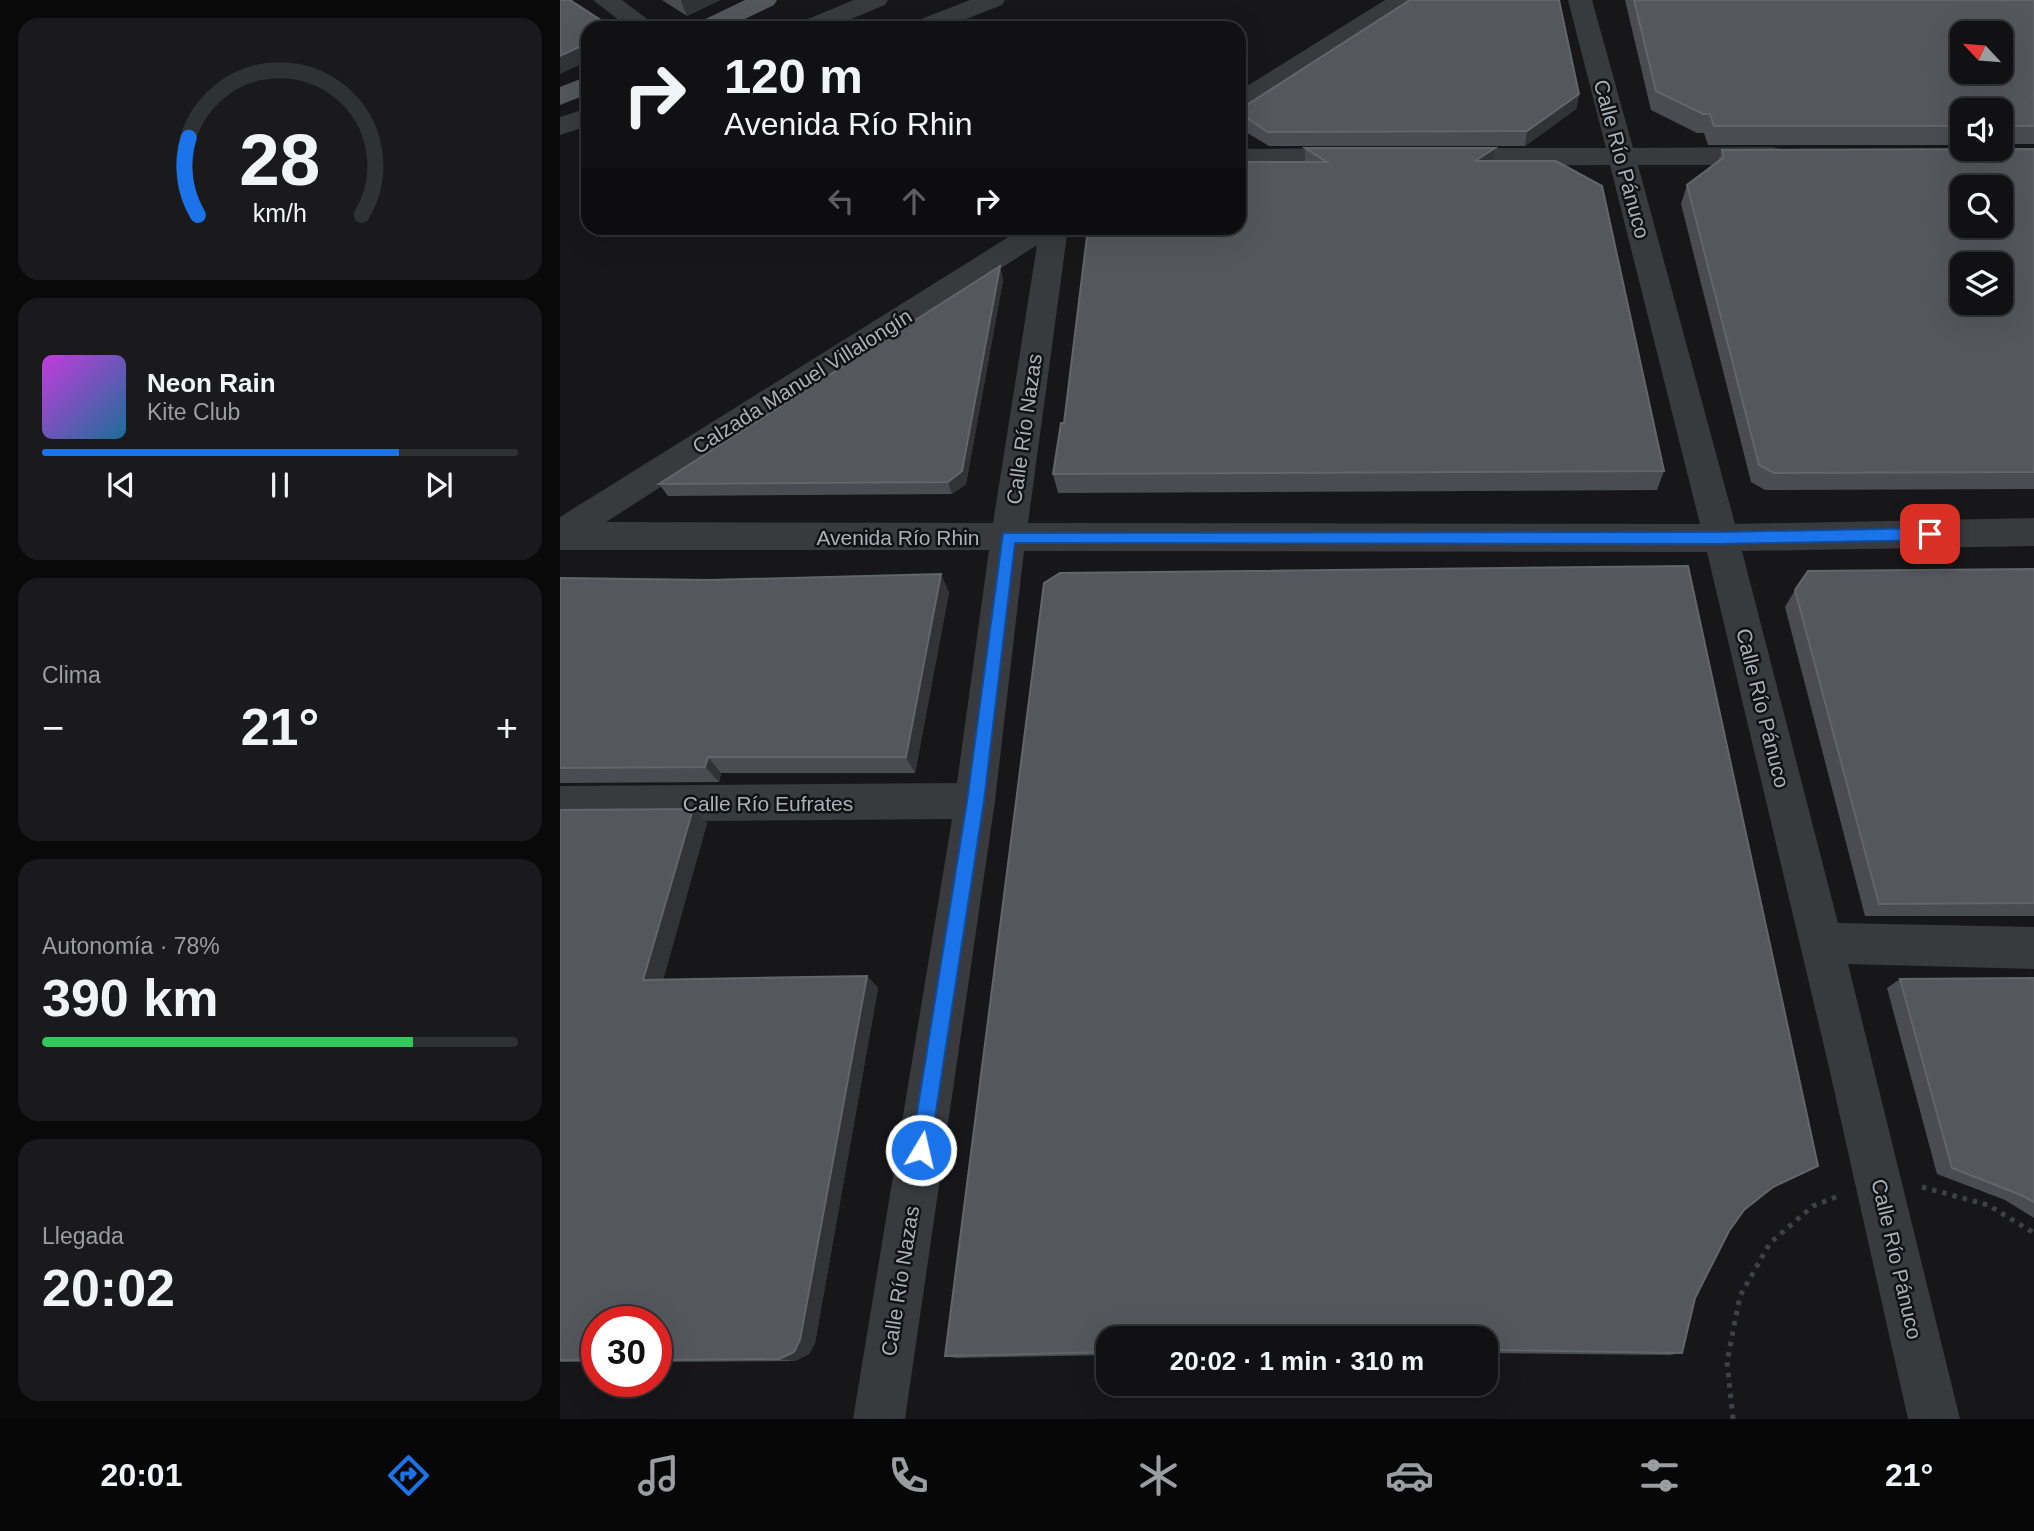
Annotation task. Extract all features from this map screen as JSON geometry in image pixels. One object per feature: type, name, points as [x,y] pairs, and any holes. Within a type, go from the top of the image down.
[{"type":"main road","points":[[721,21],[765,0]]},
{"type":"main road","points":[[560,97],[581,87]]},
{"type":"street","points":[[605,0],[636,21]]},
{"type":"street","points":[[824,21],[876,0]]},
{"type":"street","points":[[938,21],[993,0]]},
{"type":"street","points":[[1246,99],[1402,0]]},
{"type":"street","name":"Calle Río Pánuco","points":[[1580,0],[1721,538],[1880,1185],[1934,1419]]},
{"type":"street","points":[[560,127],[581,119]]},
{"type":"street","points":[[1417,157],[1800,156]]},
{"type":"street","points":[[1246,158],[1376,157]]},
{"type":"street","name":"Calzada Manuel Villalongín","points":[[560,535],[1032,235]]},
{"type":"street","name":"Calle Río Nazas","points":[[879,1419],[975,801],[1009,537],[1053,235]]},
{"type":"street","name":"Avenida Río Rhin","points":[[560,535],[1721,538],[2034,532]]},
{"type":"street","name":"Calle Río Eufrates","points":[[560,804],[975,801]]},
{"type":"street","points":[[1820,943],[2034,948]]},
{"type":"path","points":[[1733,1419],[1727,1362],[1740,1296],[1770,1242],[1813,1206],[1880,1185],[1926,1187],[1988,1205],[2034,1233]]},
{"type":"building","points":[[560,0],[570,0],[602,21],[581,21],[581,46],[560,56]]},
{"type":"building","points":[[1410,0],[1559,0],[1579,94],[1527,131],[1268,132],[1246,118],[1246,105]]},
{"type":"building","points":[[1634,0],[2034,0],[2034,126],[2013,126],[2013,98],[1950,98],[1950,126],[1714,126],[1710,114],[1703,114],[1656,91]]},
{"type":"building","points":[[1305,148],[1495,148],[1475,161],[1556,161],[1602,186],[1664,471],[1053,474],[1061,423],[1064,423],[1087,235],[1246,235],[1246,162],[1327,162]]},
{"type":"building","points":[[1950,149],[1950,161],[2013,161],[2013,149],[2034,149],[2034,472],[1774,473],[1759,465],[1687,185],[1724,157],[1722,150]]},
{"type":"building","points":[[1000,266],[962,471],[948,482],[659,484]]},
{"type":"building","points":[[1688,566],[1818,1166],[1773,1187],[1744,1210],[1729,1231],[1695,1298],[1682,1353],[1498,1350],[1498,1326],[1096,1326],[1096,1352],[945,1356],[1044,583],[1060,573]]},
{"type":"building","points":[[2034,569],[2034,903],[1879,904],[1795,590],[1808,571]]},
{"type":"building","points":[[941,574],[906,757],[708,757],[705,767],[560,768],[560,578],[709,580]]},
{"type":"building","points":[[693,809],[643,980],[867,976],[800,1340],[794,1352],[779,1359],[672,1360],[672,1306],[581,1306],[581,1360],[560,1360],[560,810]]},
{"type":"building","points":[[2034,978],[2034,1202],[1952,1168],[1900,979]]},
{"type":"route","points":[[921,1150],[975,801],[1009,537],[1721,538],[1930,534]]}]
